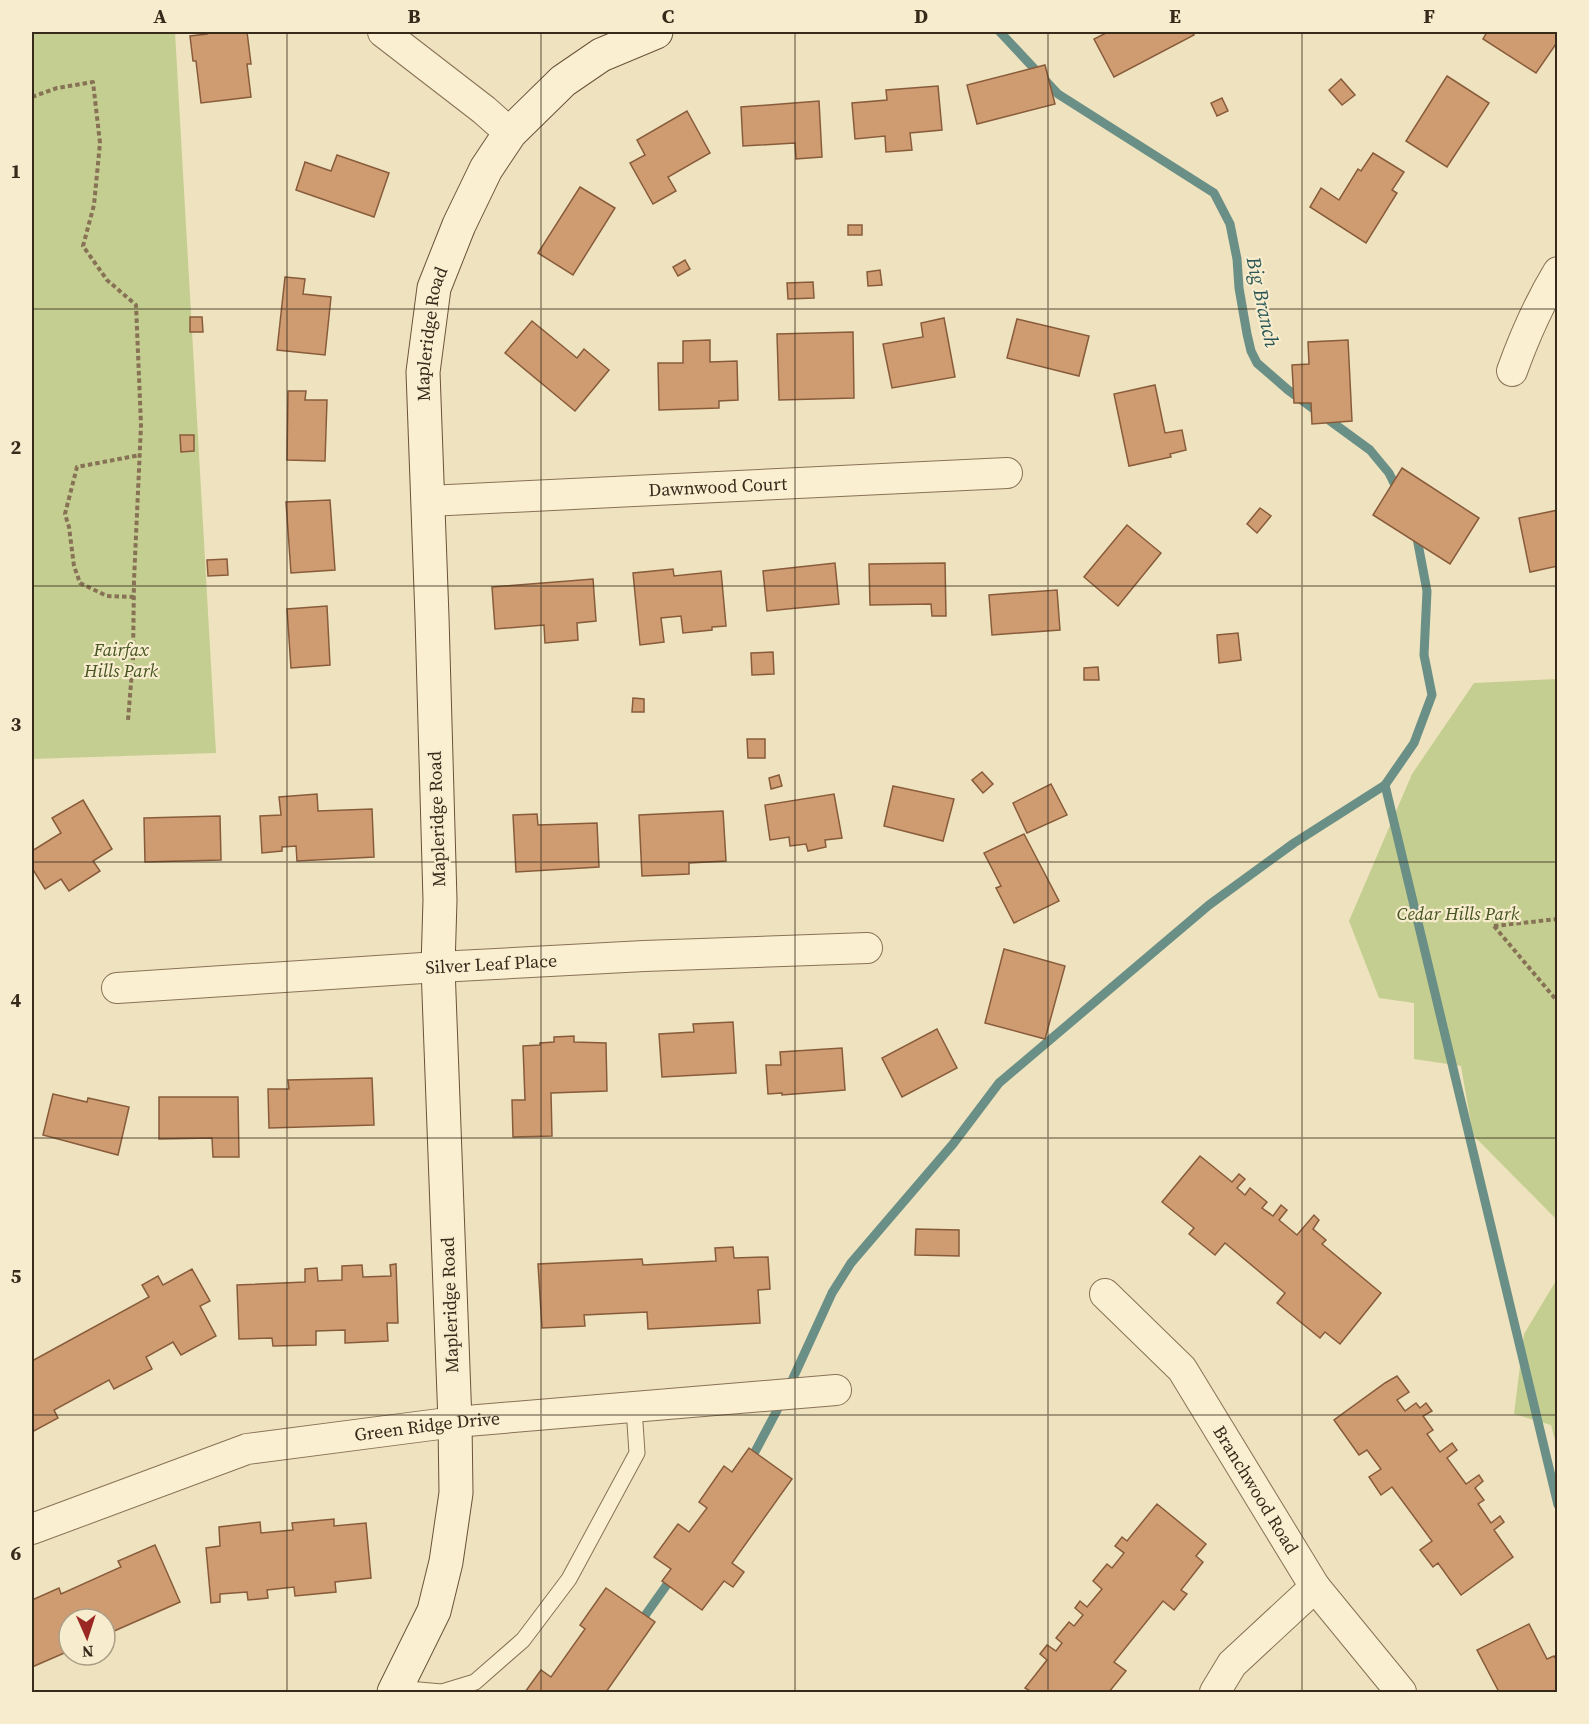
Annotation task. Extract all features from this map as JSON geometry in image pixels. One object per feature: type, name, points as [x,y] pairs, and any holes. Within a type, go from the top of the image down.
[{"type":"street","points":[[383,32],[484,110],[510,133]]},
{"type":"street","name":"Mapleridge Road","points":[[395,1690],[434,1611],[446,1562],[456,1493],[438,967],[440,900],[423,372],[434,288],[459,225],[486,169],[510,133],[562,81],[601,55],[656,32]]},
{"type":"street","points":[[1512,371],[1539,302],[1557,272]]},
{"type":"street","name":"Dawnwood Court","points":[[428,501],[1007,473]]},
{"type":"street","name":"Silver Leaf Place","points":[[117,988],[644,956],[867,948]]},
{"type":"street","name":"Branchwood Road","points":[[1105,1294],[1182,1370],[1315,1587],[1401,1692]]},
{"type":"street","name":"Green Ridge Drive","points":[[32,1529],[247,1449],[455,1422],[836,1390]]},
{"type":"street","points":[[1215,1692],[1232,1664],[1315,1587]]},
{"type":"lane","points":[[395,1690],[442,1692],[475,1682],[523,1640],[569,1579],[637,1453],[634,1408]]},
{"type":"path","points":[[32,97],[57,88],[93,82],[100,143],[94,205],[83,246],[107,280],[136,305],[141,425],[133,659],[128,720]]},
{"type":"path","points":[[134,597],[107,596],[80,584],[74,566],[65,514],[77,467],[140,455]]},
{"type":"path","points":[[1557,919],[1494,926],[1557,1002]]},
{"type":"green space","name":"Fairfax Hills Park","points":[[32,32],[175,32],[216,753],[32,759]]},
{"type":"green space","name":"Cedar Hills Park","points":[[1558,679],[1557,1220],[1473,1135],[1461,1066],[1414,1059],[1414,1003],[1379,998],[1349,921],[1412,774],[1474,683]]},
{"type":"green space","points":[[1557,1279],[1557,1448],[1551,1425],[1514,1414],[1524,1334]]},
{"type":"building","points":[[207,32],[247,32],[251,64],[247,64],[251,97],[201,103],[196,61],[193,61],[190,36],[207,34]]},
{"type":"building","points":[[1108,32],[1192,32],[1194,35],[1114,77],[1094,39]]},
{"type":"building","points":[[1487,32],[1558,32],[1558,41],[1536,73],[1483,39]]},
{"type":"building","points":[[1045,65],[1055,104],[977,124],[967,85]]},
{"type":"building","points":[[1447,76],[1489,103],[1447,167],[1406,141]]},
{"type":"building","points":[[1341,79],[1355,95],[1342,105],[1329,90]]},
{"type":"building","points":[[938,86],[942,130],[910,133],[912,150],[886,152],[885,136],[855,139],[852,103],[887,100],[886,90]]},
{"type":"building","points":[[1222,98],[1228,111],[1217,116],[1211,103]]},
{"type":"building","points":[[819,101],[822,157],[796,159],[795,143],[743,146],[741,107]]},
{"type":"building","points":[[687,111],[710,153],[668,177],[676,191],[653,204],[630,163],[645,155],[637,140]]},
{"type":"building","points":[[1373,153],[1404,172],[1392,190],[1397,193],[1366,243],[1310,207],[1321,188],[1339,200],[1358,169],[1361,171]]},
{"type":"building","points":[[337,155],[389,173],[374,217],[296,190],[305,162],[331,171]]},
{"type":"building","points":[[580,187],[615,208],[573,275],[538,253]]},
{"type":"building","points":[[848,225],[862,225],[862,235],[848,235]]},
{"type":"building","points":[[685,260],[690,269],[678,276],[673,267]]},
{"type":"building","points":[[880,270],[882,285],[868,286],[867,272]]},
{"type":"building","points":[[285,277],[305,279],[303,294],[331,297],[325,355],[277,350]]},
{"type":"building","points":[[813,282],[814,298],[788,299],[787,283]]},
{"type":"building","points":[[190,317],[202,317],[203,332],[190,332]]},
{"type":"building","points":[[944,318],[955,377],[892,388],[883,344],[923,337],[921,323]]},
{"type":"building","points":[[1017,319],[1089,336],[1079,376],[1007,358]]},
{"type":"building","points":[[532,321],[577,358],[584,349],[609,370],[575,411],[505,353]]},
{"type":"building","points":[[853,332],[854,398],[779,400],[777,334]]},
{"type":"building","points":[[710,340],[710,362],[737,361],[738,400],[719,401],[719,408],[659,410],[658,363],[683,363],[683,341]]},
{"type":"building","points":[[1348,340],[1352,421],[1312,424],[1311,403],[1294,403],[1292,365],[1309,364],[1308,342]]},
{"type":"building","points":[[1155,385],[1165,433],[1182,430],[1186,450],[1170,454],[1171,457],[1129,466],[1114,394]]},
{"type":"building","points":[[288,391],[306,391],[305,400],[327,400],[325,461],[287,460]]},
{"type":"building","points":[[180,435],[194,435],[194,451],[181,452]]},
{"type":"building","points":[[1402,468],[1479,518],[1450,564],[1373,515]]},
{"type":"building","points":[[330,500],[335,570],[291,573],[286,502]]},
{"type":"building","points":[[1260,508],[1271,516],[1257,533],[1247,524]]},
{"type":"building","points":[[1558,510],[1558,566],[1530,572],[1519,518]]},
{"type":"building","points":[[1127,525],[1161,553],[1118,606],[1084,577]]},
{"type":"building","points":[[227,559],[228,575],[208,576],[207,560]]},
{"type":"building","points":[[835,563],[839,604],[767,611],[763,571]]},
{"type":"building","points":[[945,563],[946,616],[932,616],[931,604],[870,605],[869,564]]},
{"type":"building","points":[[673,569],[674,576],[721,571],[726,626],[683,633],[681,616],[661,618],[664,642],[640,645],[633,573]]},
{"type":"building","points":[[593,579],[596,621],[577,623],[578,640],[545,643],[544,625],[495,629],[492,587]]},
{"type":"building","points":[[1057,590],[1060,630],[992,635],[989,595]]},
{"type":"building","points":[[327,606],[330,665],[291,668],[287,609]]},
{"type":"building","points":[[1238,633],[1241,660],[1219,663],[1217,635]]},
{"type":"building","points":[[773,652],[774,674],[752,675],[751,653]]},
{"type":"building","points":[[1098,667],[1099,680],[1084,680],[1084,668]]},
{"type":"building","points":[[633,698],[644,699],[644,712],[632,712]]},
{"type":"building","points":[[747,739],[765,739],[765,758],[748,758]]},
{"type":"building","points":[[982,772],[993,784],[983,793],[972,780]]},
{"type":"building","points":[[779,775],[782,786],[771,789],[769,778]]},
{"type":"building","points":[[1051,784],[1067,815],[1027,833],[1013,803]]},
{"type":"building","points":[[893,786],[954,799],[943,841],[884,826]]},
{"type":"building","points":[[317,794],[318,811],[372,809],[374,857],[297,861],[296,846],[282,847],[282,851],[262,853],[260,816],[281,815],[279,797]]},
{"type":"building","points":[[834,794],[842,838],[825,840],[826,847],[808,851],[806,844],[790,846],[789,837],[770,840],[765,805]]},
{"type":"building","points":[[83,800],[112,849],[93,861],[100,871],[69,891],[61,879],[45,889],[32,868],[32,851],[61,833],[52,818]]},
{"type":"building","points":[[723,811],[726,861],[689,863],[689,874],[642,876],[639,815]]},
{"type":"building","points":[[537,814],[538,825],[597,823],[599,867],[516,872],[513,815]]},
{"type":"building","points":[[220,816],[221,860],[145,862],[144,818]]},
{"type":"building","points":[[1024,834],[1059,901],[1014,923],[996,888],[1001,886],[984,853]]},
{"type":"building","points":[[1004,949],[1065,966],[1045,1039],[985,1023]]},
{"type":"building","points":[[733,1022],[736,1073],[662,1077],[659,1034],[694,1032],[693,1024]]},
{"type":"building","points":[[937,1029],[957,1068],[902,1097],[882,1058]]},
{"type":"building","points":[[574,1036],[574,1042],[606,1043],[607,1091],[551,1093],[552,1136],[513,1137],[512,1100],[525,1100],[523,1046],[554,1042],[554,1037]]},
{"type":"building","points":[[842,1048],[845,1090],[768,1094],[766,1065],[781,1065],[780,1052]]},
{"type":"building","points":[[372,1078],[374,1125],[269,1128],[268,1089],[289,1089],[288,1080]]},
{"type":"building","points":[[53,1094],[87,1102],[88,1098],[129,1107],[118,1155],[43,1135]]},
{"type":"building","points":[[159,1097],[238,1097],[239,1157],[213,1157],[212,1138],[159,1139]]},
{"type":"building","points":[[1200,1156],[1232,1182],[1239,1174],[1245,1179],[1237,1188],[1245,1195],[1250,1188],[1267,1202],[1262,1208],[1273,1216],[1281,1205],[1287,1210],[1279,1220],[1297,1235],[1314,1215],[1319,1220],[1313,1229],[1326,1240],[1322,1244],[1381,1293],[1340,1344],[1325,1332],[1320,1338],[1277,1303],[1285,1293],[1225,1243],[1215,1255],[1189,1234],[1194,1228],[1162,1202]]},
{"type":"building","points":[[916,1229],[959,1230],[959,1256],[915,1255]]},
{"type":"building","points":[[733,1247],[734,1258],[768,1257],[770,1289],[758,1290],[760,1323],[648,1329],[647,1312],[584,1315],[585,1326],[542,1328],[538,1264],[642,1259],[643,1265],[716,1261],[715,1248]]},
{"type":"building","points":[[396,1264],[398,1323],[387,1323],[388,1341],[345,1343],[345,1330],[316,1331],[316,1345],[273,1346],[272,1338],[239,1339],[237,1285],[305,1282],[305,1269],[317,1268],[318,1281],[342,1280],[342,1266],[362,1265],[363,1277],[391,1276],[390,1265]]},
{"type":"building","points":[[192,1269],[210,1301],[200,1306],[216,1336],[181,1355],[173,1342],[146,1357],[152,1369],[114,1389],[109,1380],[54,1410],[58,1418],[32,1432],[32,1361],[149,1297],[142,1285],[158,1276],[163,1285]]},
{"type":"building","points":[[1397,1376],[1409,1392],[1397,1400],[1405,1411],[1416,1403],[1420,1408],[1426,1403],[1432,1411],[1423,1416],[1433,1430],[1427,1434],[1440,1452],[1452,1443],[1457,1450],[1447,1458],[1466,1484],[1479,1475],[1483,1481],[1475,1488],[1484,1500],[1478,1504],[1491,1523],[1500,1516],[1504,1522],[1494,1530],[1513,1557],[1461,1595],[1438,1563],[1433,1567],[1420,1550],[1432,1541],[1392,1487],[1381,1495],[1369,1477],[1381,1469],[1367,1450],[1359,1455],[1334,1420]]},
{"type":"building","points":[[749,1448],[792,1479],[732,1563],[744,1572],[733,1587],[724,1581],[702,1610],[662,1581],[671,1569],[654,1557],[678,1524],[689,1532],[707,1508],[699,1502],[724,1466],[732,1472]]},
{"type":"building","points":[[1157,1504],[1206,1544],[1196,1556],[1203,1562],[1181,1590],[1187,1594],[1174,1610],[1163,1601],[1114,1662],[1126,1671],[1109,1692],[1032,1692],[1025,1688],[1047,1660],[1040,1654],[1047,1645],[1056,1651],[1062,1643],[1056,1638],[1069,1622],[1074,1626],[1083,1615],[1075,1608],[1080,1601],[1087,1607],[1102,1589],[1093,1581],[1107,1564],[1112,1568],[1124,1553],[1115,1546],[1122,1537],[1127,1541]]},
{"type":"building","points":[[334,1519],[334,1526],[366,1523],[371,1578],[335,1582],[336,1592],[295,1596],[294,1587],[267,1590],[268,1598],[248,1600],[247,1592],[220,1594],[220,1602],[211,1603],[206,1548],[220,1546],[219,1527],[260,1522],[261,1533],[293,1530],[292,1523]]},
{"type":"building","points":[[155,1545],[180,1602],[117,1630],[117,1607],[57,1607],[57,1656],[32,1667],[32,1600],[59,1588],[61,1594],[121,1567],[118,1561]]},
{"type":"building","points":[[606,1588],[655,1622],[606,1692],[525,1692],[541,1670],[551,1677],[585,1629],[580,1625]]},
{"type":"building","points":[[1529,1624],[1547,1659],[1554,1656],[1558,1662],[1558,1692],[1499,1692],[1477,1650]]},
{"type":"waterway","name":"Big Branch","points":[[1000,32],[1058,94],[1214,193],[1230,224],[1247,334],[1257,363],[1288,390],[1370,450],[1389,473],[1399,493]]},
{"type":"waterway","points":[[1416,533],[1427,591],[1424,655],[1432,695],[1414,743],[1385,785],[1558,1505]]},
{"type":"waterway","points":[[788,1389],[832,1293],[851,1263],[953,1144],[999,1083],[1209,905],[1294,843],[1385,785]]},
{"type":"waterway","points":[[749,1463],[782,1401]]},
{"type":"waterway","points":[[639,1624],[673,1576]]}]
